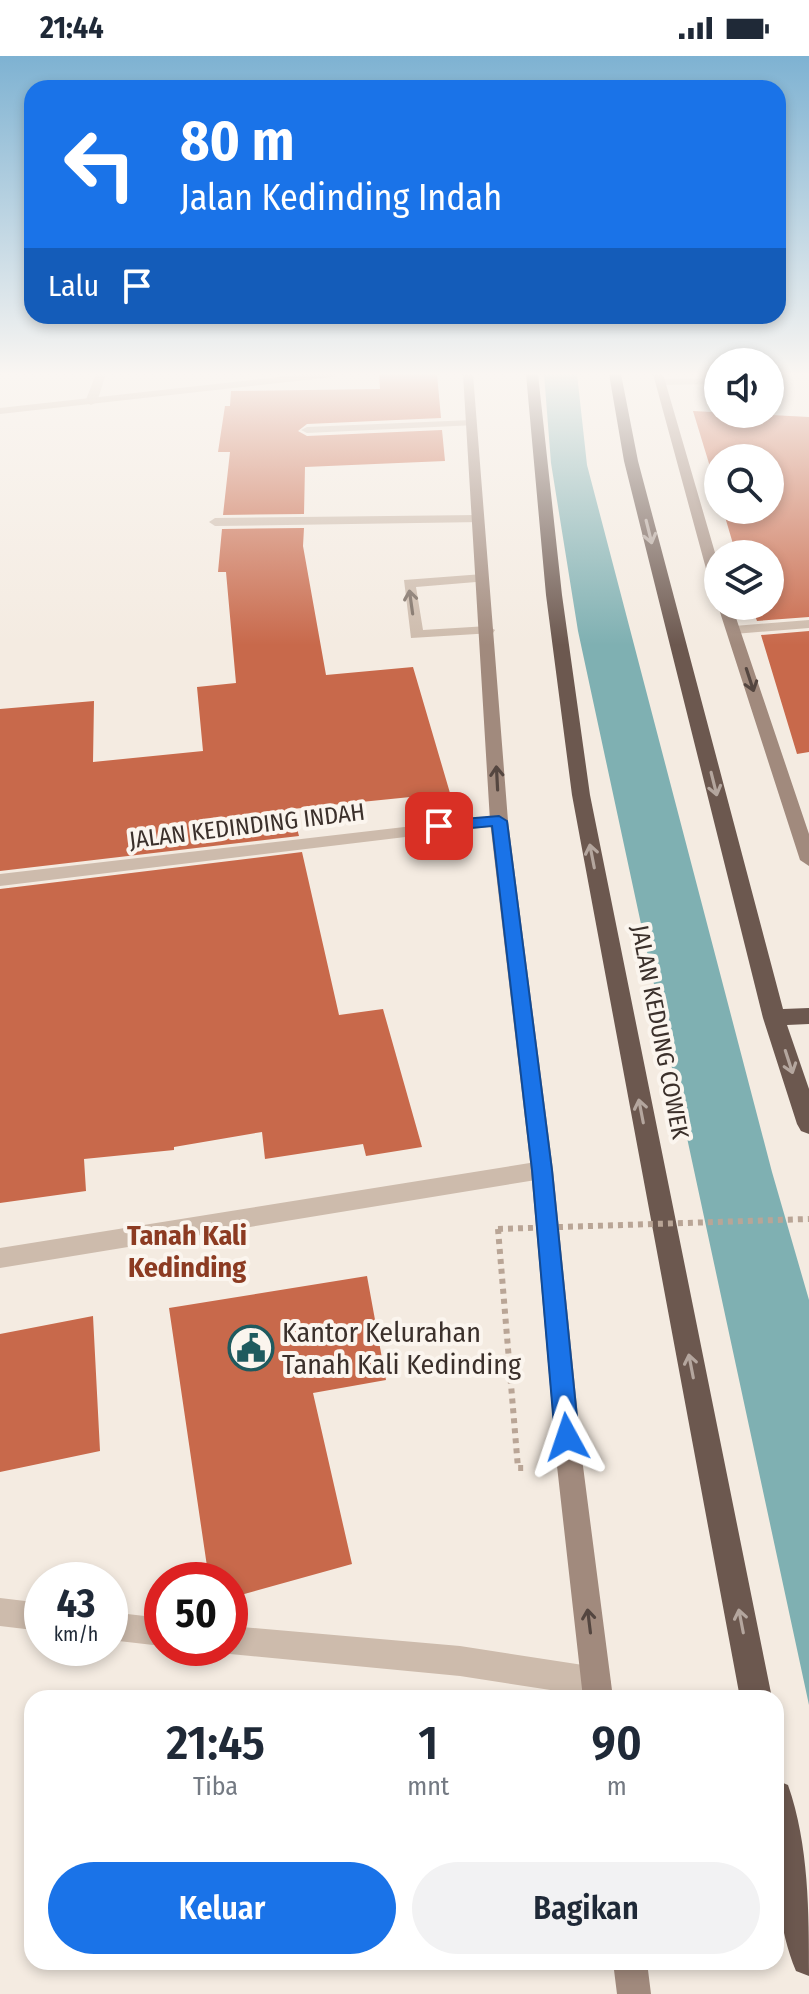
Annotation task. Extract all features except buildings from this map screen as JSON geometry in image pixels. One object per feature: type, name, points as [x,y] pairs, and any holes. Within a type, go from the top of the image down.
[{"type":"highway","name":"JALAN KEDUNG COWEK","points":[[541,464],[554,595],[581,795],[754,1690]]},
{"type":"highway","points":[[632,464],[774,1018],[809,1124]]},
{"type":"highway","points":[[774,1018],[809,1016]]},
{"type":"highway","points":[[784,1855],[809,1958]]},
{"type":"main road","points":[[475,464],[499,821],[542,1170],[570,1466],[597,1690]]},
{"type":"main road","points":[[683,464],[705,540]]},
{"type":"main road","points":[[730,620],[805,838],[809,860]]},
{"type":"main road","points":[[631,1970],[634,1994]]},
{"type":"street","points":[[215,522],[478,519]]},
{"type":"street","points":[[483,578],[409,583],[416,635],[488,630]]},
{"type":"street","points":[[734,630],[809,624]]},
{"type":"street","name":"JALAN KEDINDING INDAH","points":[[0,880],[499,821]]},
{"type":"street","points":[[0,1258],[542,1170]]},
{"type":"street","points":[[0,1612],[24,1615]]},
{"type":"street","points":[[248,1642],[460,1661],[597,1690]]},
{"type":"path","points":[[518,1468],[498,1229],[809,1219]]},
{"type":"water","points":[[551,464],[587,464],[772,1172],[809,1300],[809,1705],[578,631]]},
{"type":"place","name":"Kantor Kelurahan Tanah Kali Kedinding","points":[[251,1348]]},
{"type":"district","name":"Tanah Kali Kedinding","points":[[187,1251]]},
{"type":"route","points":[[439,826],[499,821],[542,1170],[567,1437]]}]
